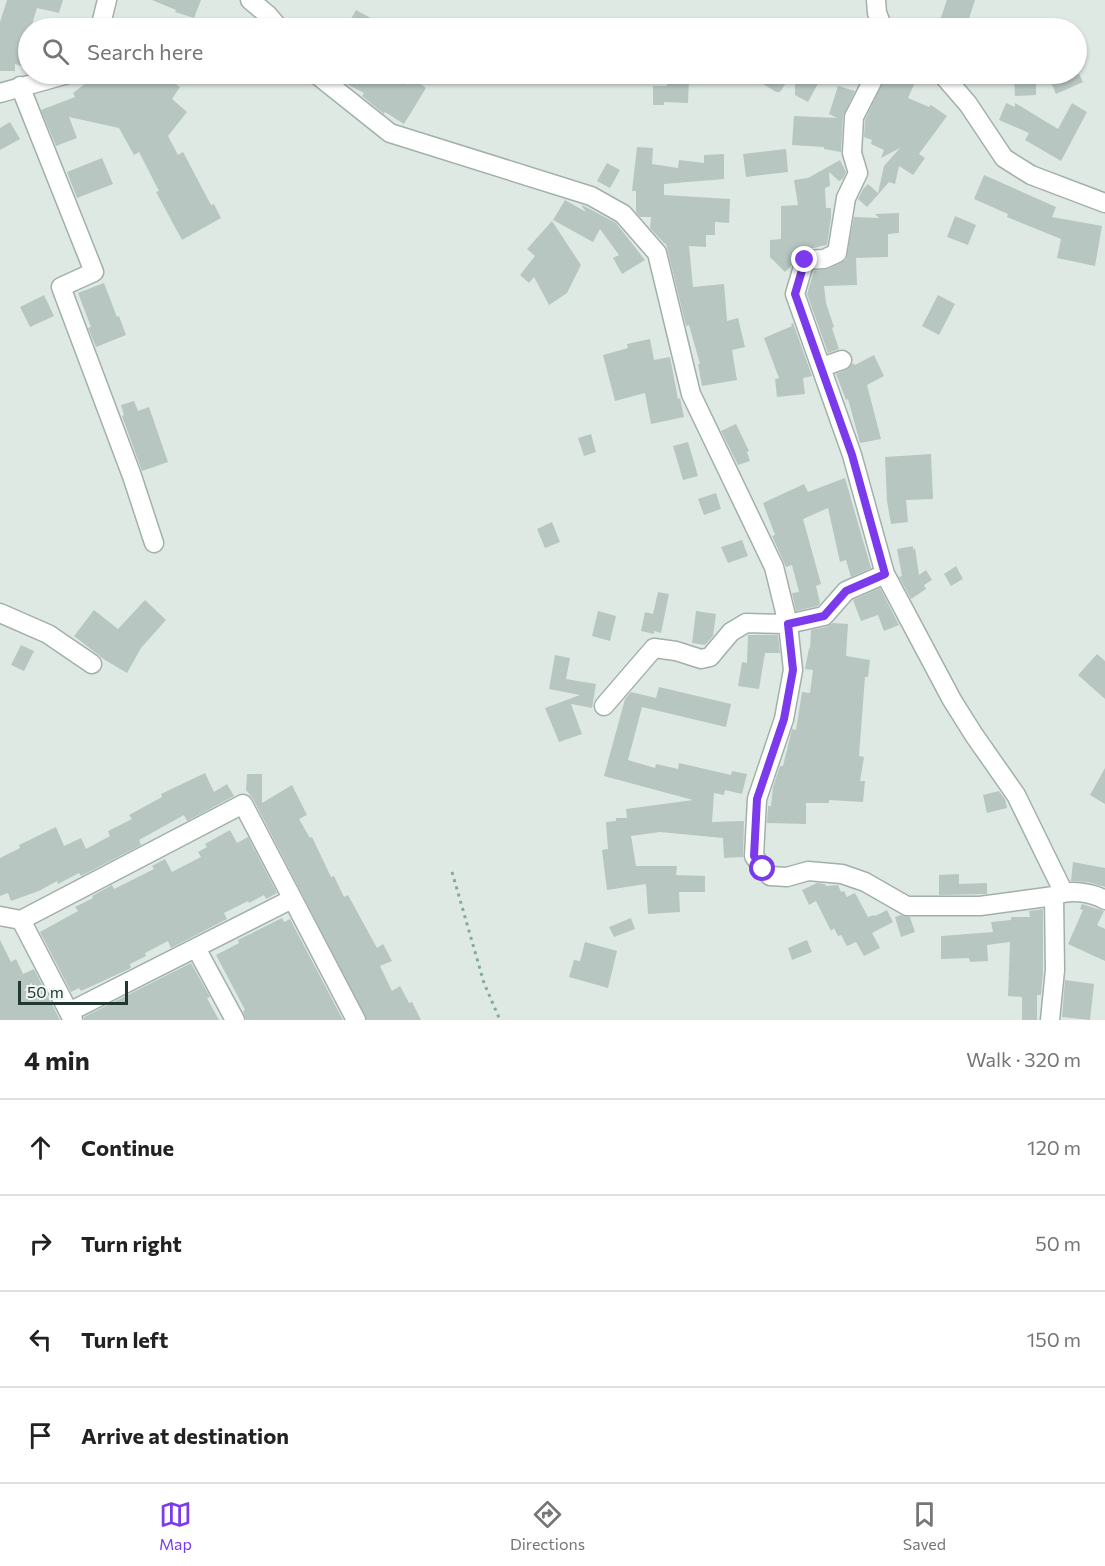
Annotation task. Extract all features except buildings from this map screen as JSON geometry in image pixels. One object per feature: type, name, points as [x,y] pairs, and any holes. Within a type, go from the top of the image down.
[{"type":"street","points":[[102,18],[107,0]]},
{"type":"street","points":[[250,0],[271,18]]},
{"type":"street","points":[[876,0],[879,18]]},
{"type":"street","points":[[0,93],[28,84]]},
{"type":"street","points":[[329,84],[390,133],[591,196],[623,214],[657,253],[691,394],[774,567],[788,624],[793,670],[784,719],[757,799],[754,856],[763,869],[770,876],[787,877],[808,871],[842,874],[865,882],[907,906],[980,906],[1059,893],[1097,896],[1105,900]]},
{"type":"street","points":[[871,84],[854,117],[852,153],[858,173],[846,198],[837,253],[824,259],[805,260],[795,294],[852,455],[885,574],[952,699],[1016,795],[1059,893],[1050,1020]]},
{"type":"street","points":[[951,84],[968,104],[1004,158],[1031,175],[1105,202]]},
{"type":"street","points":[[20,86],[94,272],[61,287],[132,476],[154,543]]},
{"type":"street","points":[[822,367],[842,360]]},
{"type":"street","points":[[604,706],[654,648],[676,651],[702,659],[710,657],[731,632],[747,623],[788,624],[824,616],[846,591],[885,574]]},
{"type":"street","points":[[0,614],[48,634],[92,664]]},
{"type":"street","points":[[0,916],[21,920],[243,804],[356,1020]]},
{"type":"street","points":[[21,920],[71,1016],[292,899]]},
{"type":"street","points":[[196,948],[236,1020]]},
{"type":"path","points":[[452,872],[484,983],[500,1020]]},
{"type":"route","points":[[763,869],[754,856],[757,799],[784,719],[793,670],[788,624],[824,616],[846,591],[885,574],[852,455],[795,294],[805,260]]}]
